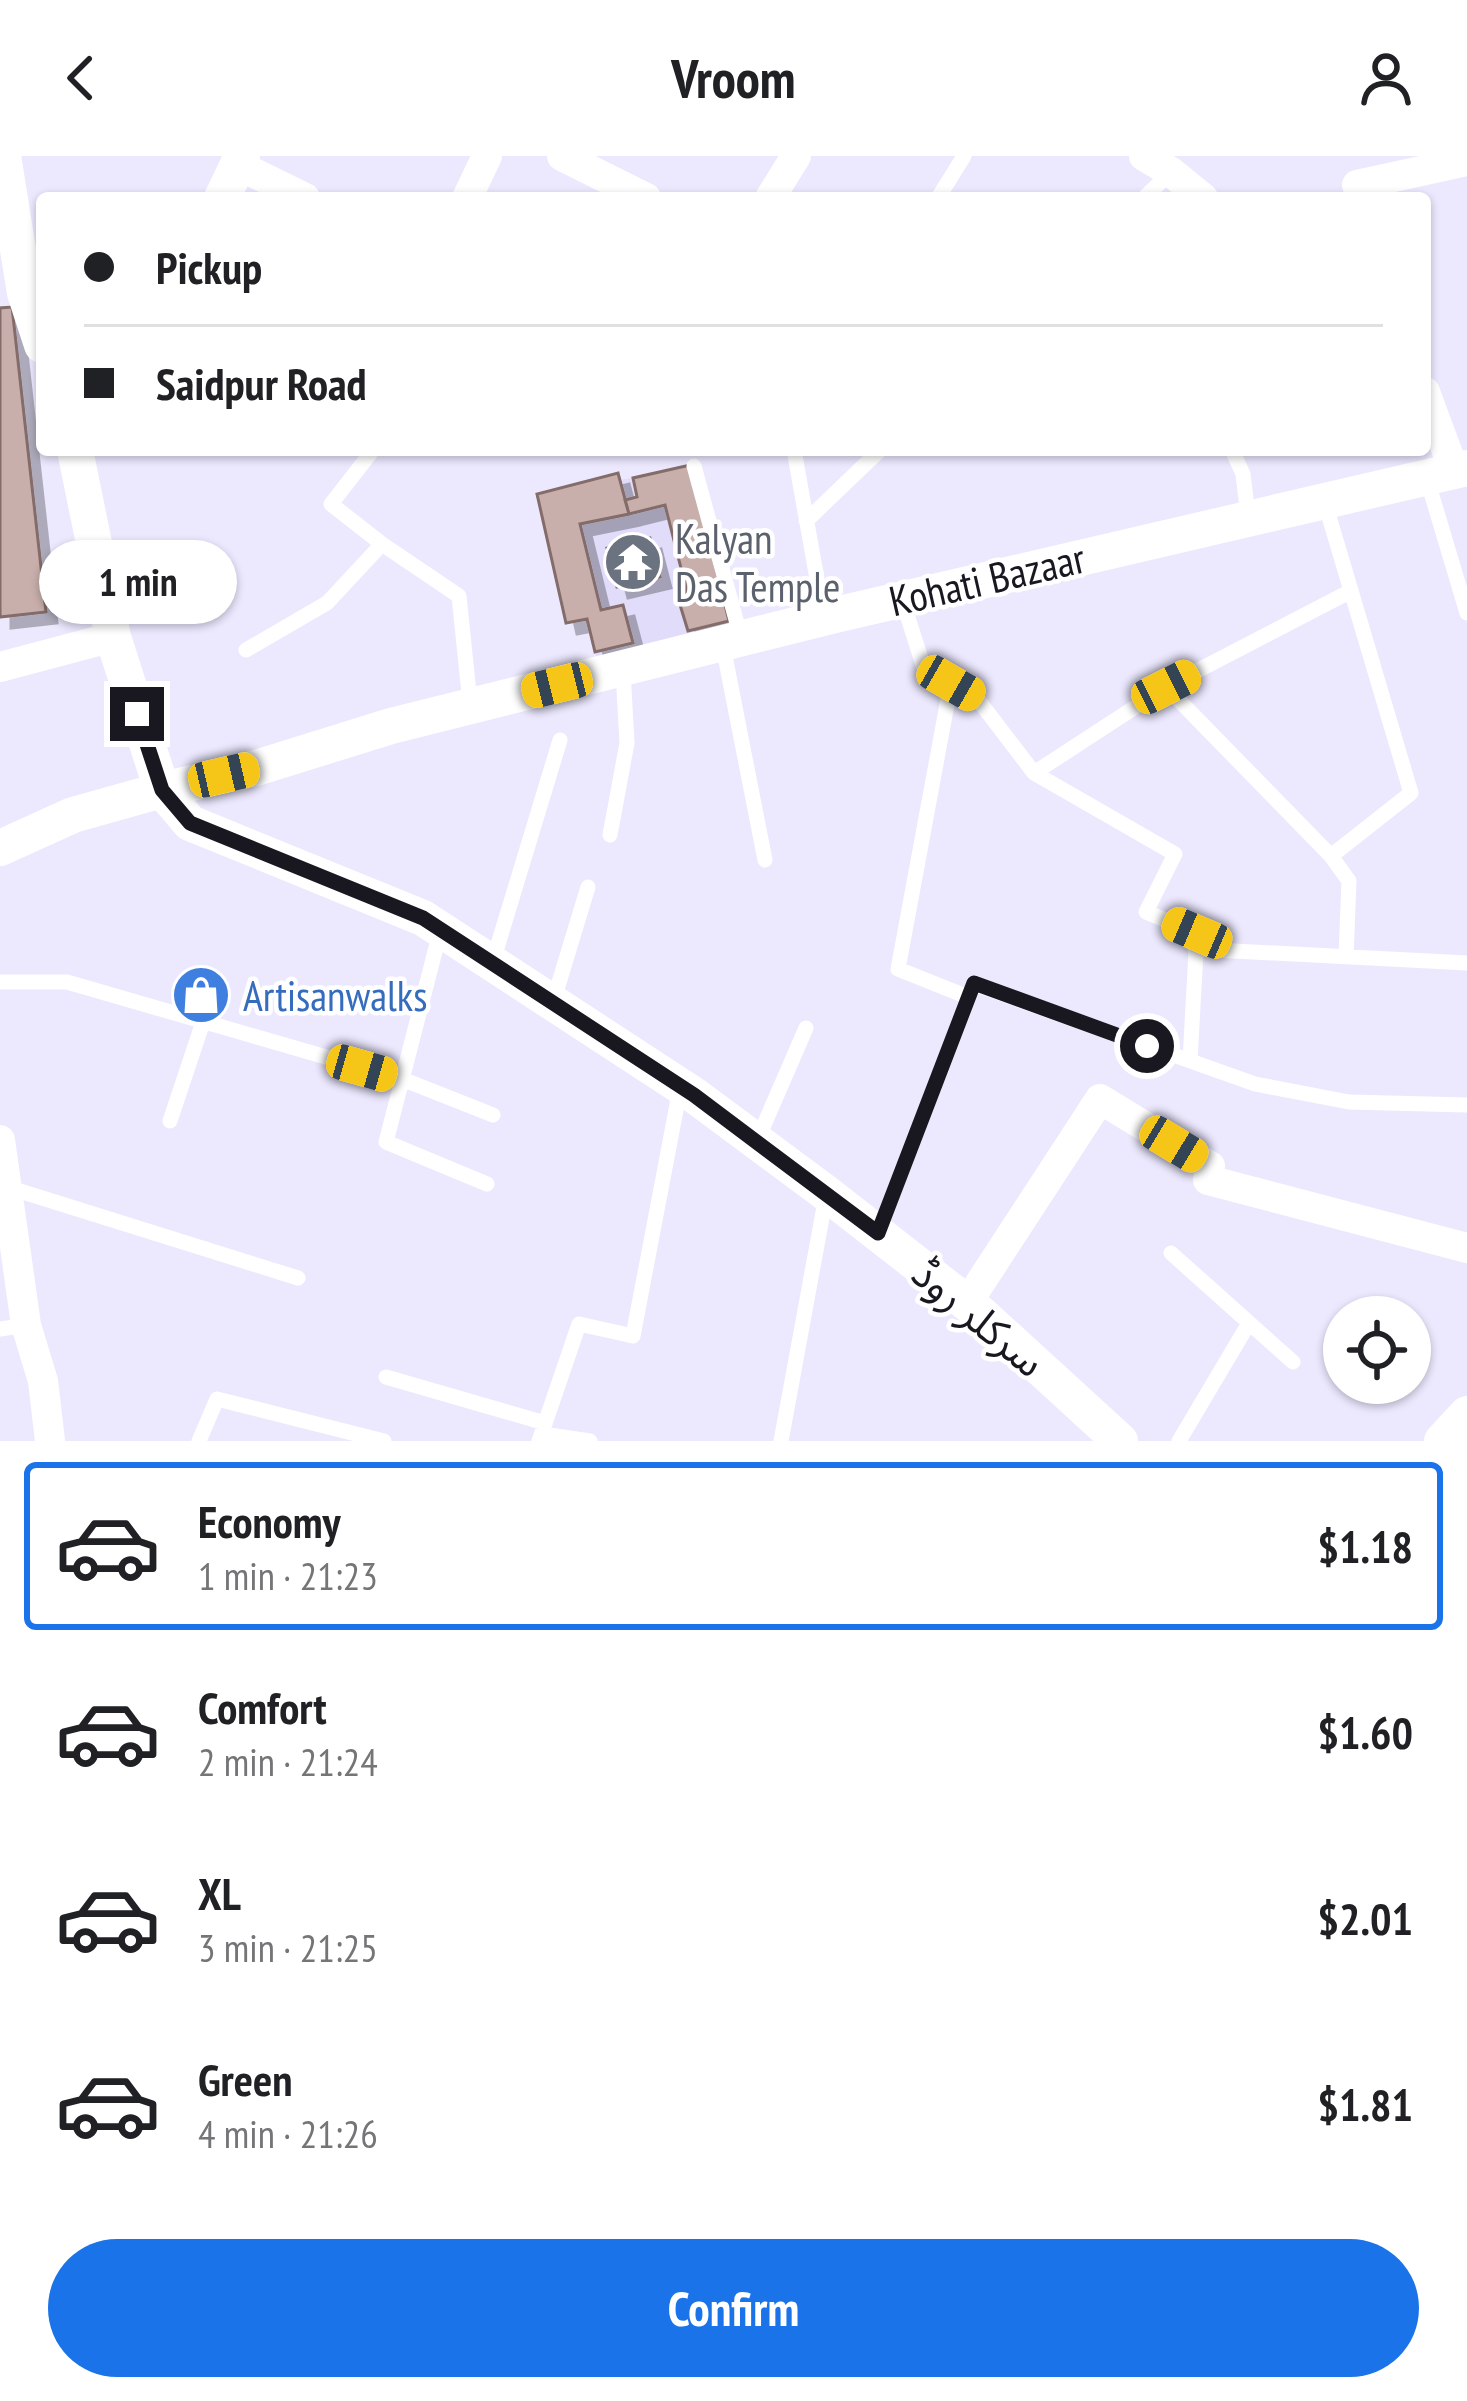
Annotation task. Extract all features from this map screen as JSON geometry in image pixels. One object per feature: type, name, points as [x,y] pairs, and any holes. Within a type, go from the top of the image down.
[{"type":"street","points":[[3,156],[12,279],[26,293],[36,326]]},
{"type":"street","points":[[470,192],[487,156]]},
{"type":"street","points":[[562,156],[634,192]]},
{"type":"street","points":[[774,192],[796,156]]},
{"type":"street","points":[[1144,156],[1168,164],[1197,192]]},
{"type":"street","points":[[1356,180],[1467,160]]},
{"type":"street","points":[[234,173],[288,192]]},
{"type":"street","points":[[1431,412],[1449,471]]},
{"type":"street","points":[[80,456],[113,638],[162,790]]},
{"type":"street","name":"Kohati Bazaar","points":[[0,848],[73,815],[256,768],[391,726],[902,599],[1449,471]]},
{"type":"street","points":[[0,667],[113,638]]},
{"type":"street","name":"سرکلر روڈ","points":[[162,790],[190,823],[423,918],[681,1086],[967,1303],[1120,1441]]},
{"type":"street","points":[[967,1303],[1100,1099],[1209,1173],[1467,1247]]},
{"type":"street","points":[[0,1140],[13,1327],[43,1381],[50,1441]]},
{"type":"street","points":[[1442,1441],[1467,1414]]},
{"type":"lane","points":[[942,192],[964,156]]},
{"type":"lane","points":[[1148,192],[1168,164]]},
{"type":"lane","points":[[369,456],[331,504],[459,596],[470,706]]},
{"type":"lane","points":[[795,456],[824,618]]},
{"type":"lane","points":[[806,521],[874,456]]},
{"type":"lane","points":[[1235,456],[1243,474],[1249,518]]},
{"type":"lane","points":[[694,466],[732,641],[765,860]]},
{"type":"lane","points":[[1449,471],[1467,613]]},
{"type":"lane","points":[[1324,501],[1412,793],[1331,856]]},
{"type":"lane","points":[[246,650],[327,602],[382,544]]},
{"type":"lane","points":[[106,598],[201,553]]},
{"type":"lane","points":[[1034,773],[1166,687],[1351,591]]},
{"type":"lane","points":[[902,599],[924,668],[976,697],[1034,773],[1175,854],[1146,912],[1197,933],[1190,1061]]},
{"type":"lane","points":[[610,836],[627,743],[623,668]]},
{"type":"lane","points":[[951,683],[898,970],[968,998]]},
{"type":"lane","points":[[1166,687],[1331,856],[1349,881],[1346,957]]},
{"type":"lane","points":[[493,963],[560,740]]},
{"type":"lane","points":[[553,1002],[588,887]]},
{"type":"lane","points":[[440,929],[386,1142],[487,1184]]},
{"type":"lane","points":[[1195,949],[1467,963]]},
{"type":"lane","points":[[0,982],[67,982],[402,1079],[493,1115]]},
{"type":"lane","points":[[878,1233],[974,983],[1255,1084],[1349,1102],[1467,1105]]},
{"type":"lane","points":[[170,1120],[203,1022]]},
{"type":"lane","points":[[756,1141],[806,1028]]},
{"type":"lane","points":[[542,1433],[579,1324],[634,1336],[681,1086]]},
{"type":"lane","points":[[781,1441],[826,1193]]},
{"type":"lane","points":[[6,1209],[298,1278]]},
{"type":"lane","points":[[1171,1253],[1293,1362]]},
{"type":"lane","points":[[1179,1441],[1250,1323]]},
{"type":"lane","points":[[386,1377],[542,1433],[590,1441]]},
{"type":"lane","points":[[200,1441],[217,1399],[384,1441]]},
{"type":"shaded area","points":[[694,466],[741,638],[601,674],[587,619],[566,623],[537,494],[618,473],[621,480]]},
{"type":"building","points":[[12,307],[46,612],[0,617],[0,308]]},
{"type":"building","points":[[690,465],[729,621],[688,631],[677,595],[687,592],[665,505],[629,514],[625,500],[637,497],[633,478]]},
{"type":"building","points":[[618,473],[629,514],[580,524],[601,610],[623,605],[633,643],[595,652],[587,619],[566,623],[537,494]]},
{"type":"building","name":"Kalyan Das Temple","points":[[650,538],[660,577],[617,587],[607,548]]},
{"type":"place","name":"Kalyan Das Temple","points":[[633,562]]},
{"type":"place","name":"Artisanwalks","points":[[201,995]]},
{"type":"route","points":[[137,714],[162,790],[190,823],[423,918],[694,1095],[878,1233],[974,983],[1147,1046]]}]
